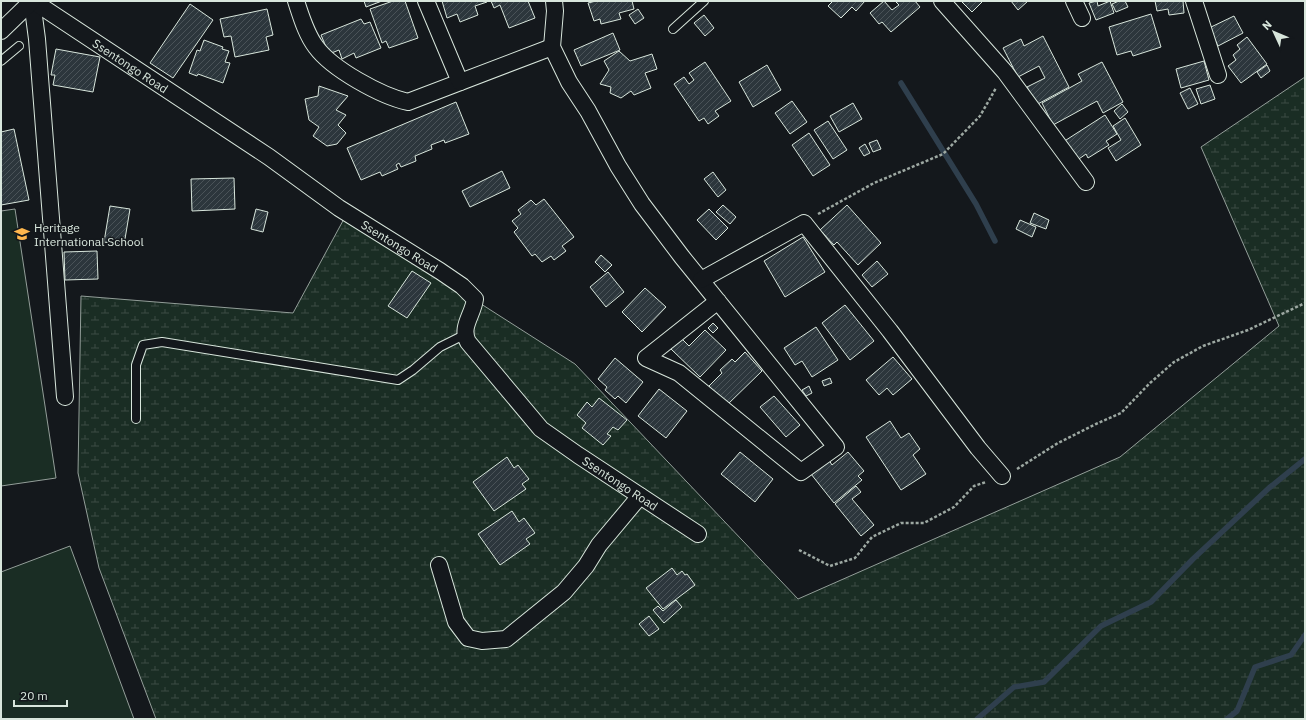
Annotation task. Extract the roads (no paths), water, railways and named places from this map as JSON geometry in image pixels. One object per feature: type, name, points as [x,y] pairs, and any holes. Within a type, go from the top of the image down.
[{"type":"street","points":[[1,31],[32,1]]},
{"type":"street","points":[[32,1],[37,39],[65,398]]},
{"type":"street","name":"Ssentongo Road","points":[[32,1],[269,157],[339,208],[462,286],[475,299],[465,328],[464,336],[474,350],[541,429],[698,534]]},
{"type":"street","points":[[296,1],[311,39],[324,56],[348,74],[387,95],[408,102],[552,47]]},
{"type":"street","points":[[426,1],[460,82]]},
{"type":"street","points":[[554,1],[555,10],[552,47],[569,82],[588,111],[618,166],[642,204],[682,257],[718,300],[836,447],[801,472],[679,373],[646,358],[718,300]]},
{"type":"street","points":[[942,1],[1005,72],[1086,182]]},
{"type":"street","points":[[1074,1],[1082,18]]},
{"type":"street","points":[[1194,1],[1218,75]]},
{"type":"street","points":[[701,280],[804,223],[890,331],[978,448],[1002,476]]},
{"type":"street","points":[[439,565],[456,622],[468,638],[482,641],[506,639],[564,592],[586,566],[599,545],[640,496]]},
{"type":"lane","points":[[673,29],[704,1]]},
{"type":"lane","points":[[1,61],[19,46]]},
{"type":"lane","points":[[136,419],[136,365],[143,345],[162,342],[398,380],[440,348],[464,336]]},
{"type":"waterway","points":[[901,83],[976,204],[995,241]]},
{"type":"waterway","points":[[977,719],[1014,687],[1044,682],[1101,626],[1151,602],[1193,559],[1269,488],[1305,459]]},
{"type":"waterway","points":[[1227,719],[1237,711],[1255,667],[1291,655],[1305,635]]},
{"type":"place","name":"Heritage International School","points":[[22,234]]}]
